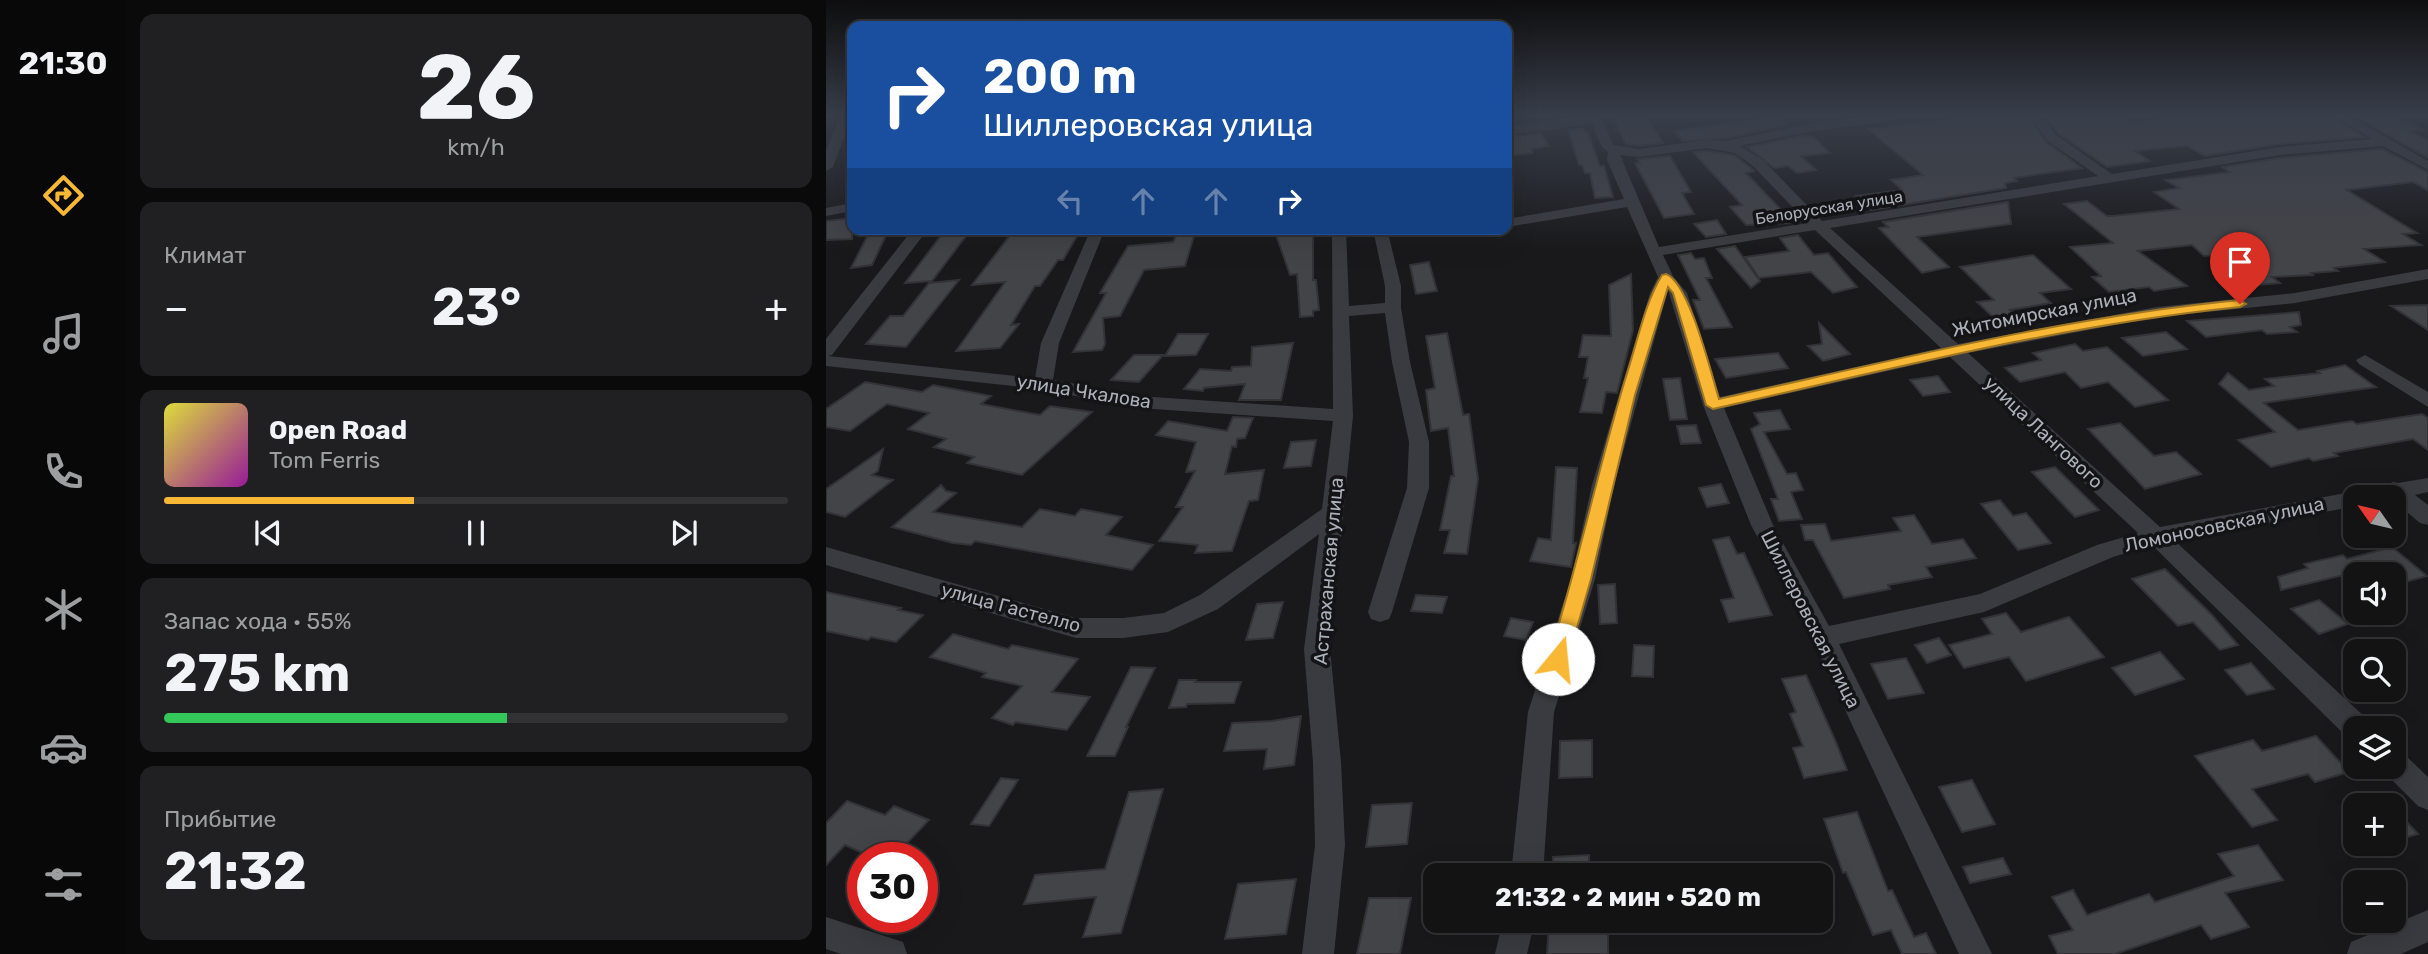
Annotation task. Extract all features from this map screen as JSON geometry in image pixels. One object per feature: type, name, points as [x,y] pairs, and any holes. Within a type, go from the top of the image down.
[{"type":"street","name":"Шиллеровская улица","points":[[1614,161],[1666,277],[1679,293],[1713,405],[1762,524],[1823,636],[1976,954]]},
{"type":"street","name":"улица Лангового","points":[[1755,161],[1820,227],[2156,536],[2344,716]]},
{"type":"street","points":[[2084,161],[2110,179]]},
{"type":"street","name":"Белорусская улица","points":[[1654,252],[2222,161]]},
{"type":"street","points":[[1512,222],[1600,205],[1632,202]]},
{"type":"street","points":[[826,212],[847,208]]},
{"type":"street","points":[[830,343],[916,235]]},
{"type":"street","points":[[1043,384],[1050,343],[1095,235]]},
{"type":"street","name":"Астраханская улица","points":[[1318,954],[1330,845],[1327,762],[1317,649],[1343,416],[1339,235]]},
{"type":"street","points":[[1380,612],[1418,488],[1419,442],[1401,362],[1393,308],[1393,286],[1381,235]]},
{"type":"street","name":"Житомирская улица","points":[[1713,405],[1956,351],[2157,312],[2295,298],[2428,274]]},
{"type":"street","points":[[1528,863],[1541,712],[1583,579],[1628,395],[1658,293],[1666,277]]},
{"type":"street","points":[[1342,311],[1393,308]]},
{"type":"street","points":[[2365,360],[2428,401]]},
{"type":"street","name":"улица Чкалова","points":[[826,361],[1043,384],[1153,403],[1343,416]]},
{"type":"street","name":"Ломоносовская улица","points":[[2406,488],[2428,485]]},
{"type":"street","name":"Ломоносовская улица","points":[[1823,636],[1984,603],[2105,551],[2156,536],[2343,499]]},
{"type":"street","points":[[2406,499],[2428,517]]},
{"type":"street","name":"улица Гастелло","points":[[826,556],[1076,628],[1123,628],[1168,622],[1209,602],[1333,512]]},
{"type":"street","points":[[2406,775],[2428,796]]},
{"type":"street","points":[[2363,954],[2428,926]]},
{"type":"street","points":[[826,933],[891,954]]},
{"type":"street","points":[[1511,954],[1516,933]]},
{"type":"street","points":[[1526,933],[1527,954]]},
{"type":"building","points":[[1578,161],[1598,161],[1600,166],[1604,166],[1613,197],[1595,198],[1590,173],[1585,173],[1582,165],[1579,165]]},
{"type":"building","points":[[1638,161],[1673,161],[1691,192],[1682,193],[1694,214],[1664,218],[1635,163],[1640,163]]},
{"type":"building","points":[[1701,161],[1741,161],[1754,171],[1746,173],[1788,217],[1784,217],[1789,223],[1746,225],[1730,207],[1742,205]]},
{"type":"building","points":[[1764,161],[1806,161],[1816,170],[1797,173],[1788,166],[1774,168]]},
{"type":"building","points":[[1906,161],[2072,161],[2082,168],[2014,178],[2017,181],[2005,183],[2006,188],[1871,210],[1856,196],[1902,190],[1891,180],[1923,175]]},
{"type":"building","points":[[2098,161],[2150,161],[2107,167]]},
{"type":"building","points":[[2264,161],[2405,161],[2428,172],[2428,190],[2413,182],[2347,190],[2417,233],[2403,234],[2421,245],[2364,249],[2385,262],[2334,268],[2338,271],[2311,273],[2313,275],[2272,277],[2280,283],[2257,285],[2216,255],[2204,256],[2192,245],[2138,251],[2187,286],[2154,291],[2149,287],[2109,292],[2092,277],[2101,276],[2070,247],[2113,243],[2064,204],[2087,201],[2107,216],[2179,209],[2154,192],[2179,188],[2165,180],[2230,172],[2222,167]]},
{"type":"building","points":[[2008,202],[2011,224],[1917,237],[1949,267],[1922,273],[1879,228],[1888,227],[1883,222]]},
{"type":"building","points":[[847,219],[847,235],[852,235],[852,239],[826,240],[826,221]]},
{"type":"building","points":[[1717,220],[1726,234],[1706,237],[1694,224]]},
{"type":"building","points":[[868,235],[886,235],[872,265],[851,268]]},
{"type":"building","points":[[941,235],[967,235],[932,281],[905,283]]},
{"type":"building","points":[[1010,235],[1078,235],[1063,260],[1058,260],[1040,286],[1035,286],[1011,325],[1019,324],[1000,348],[956,351],[1005,282],[972,285]]},
{"type":"building","points":[[1177,235],[1194,235],[1185,266],[1144,270],[1120,316],[1103,318],[1105,344],[1102,350],[1073,352],[1106,293],[1100,293],[1128,246],[1173,242]]},
{"type":"building","points":[[1276,235],[1313,235],[1313,280],[1316,280],[1319,310],[1313,311],[1313,316],[1300,317],[1297,274],[1290,275]]},
{"type":"building","points":[[1798,235],[1814,255],[1828,253],[1857,287],[1833,293],[1811,272],[1759,278],[1745,257],[1789,251],[1780,238]]},
{"type":"building","points":[[1735,246],[1760,281],[1751,288],[1717,249]]},
{"type":"building","points":[[1691,253],[1695,259],[1704,258],[1712,278],[1706,278],[1732,327],[1704,329],[1693,300],[1700,300],[1678,255]]},
{"type":"building","points":[[2033,255],[2071,289],[2040,293],[2051,303],[2010,310],[2017,316],[1995,319],[1977,302],[1994,300],[1960,267]]},
{"type":"building","points":[[1429,262],[1437,291],[1416,294],[1410,265]]},
{"type":"building","points":[[1631,274],[1633,330],[1617,393],[1606,392],[1602,413],[1580,412],[1588,378],[1584,378],[1588,357],[1579,357],[1583,335],[1611,336],[1609,285]]},
{"type":"building","points":[[959,280],[906,347],[866,344],[890,316],[903,316],[929,283]]},
{"type":"building","points":[[2428,305],[2428,330],[2391,306]]},
{"type":"building","points":[[2299,312],[2301,325],[2290,327],[2297,332],[2267,334],[2262,330],[2206,337],[2187,321]]},
{"type":"building","points":[[1819,323],[1850,354],[1823,361],[1808,346],[1822,344]]},
{"type":"building","points":[[2166,332],[2187,349],[2143,356],[2122,338]]},
{"type":"building","points":[[1447,333],[1463,415],[1469,414],[1478,479],[1467,554],[1444,553],[1450,530],[1440,530],[1451,476],[1454,476],[1448,428],[1431,431],[1426,390],[1435,388],[1426,336]]},
{"type":"building","points":[[1178,334],[1208,334],[1196,355],[1165,356]]},
{"type":"building","points":[[1293,343],[1281,400],[1239,400],[1245,384],[1204,388],[1203,391],[1184,389],[1200,369],[1231,371],[1232,367],[1251,366],[1252,347]]},
{"type":"building","points":[[2075,344],[2083,351],[2107,347],[2168,400],[2135,407],[2108,382],[2081,388],[2065,372],[2020,382],[2005,368],[2041,360],[2033,353]]},
{"type":"building","points":[[1778,353],[1788,368],[1726,378],[1715,359]]},
{"type":"building","points":[[1134,355],[1163,355],[1139,382],[1111,380]]},
{"type":"building","points":[[2345,365],[2376,387],[2264,403],[2298,430],[2422,414],[2428,418],[2428,450],[2413,439],[2334,453],[2338,456],[2313,461],[2309,458],[2271,467],[2238,440],[2275,432],[2219,384],[2228,373],[2249,390],[2274,386],[2265,379],[2320,373],[2317,371]]},
{"type":"building","points":[[1938,376],[1950,392],[1923,396],[1910,380]]},
{"type":"building","points":[[1680,378],[1687,419],[1670,420],[1663,379]]},
{"type":"building","points":[[865,382],[922,392],[933,385],[991,396],[981,404],[1040,415],[1050,406],[1092,412],[1022,475],[967,463],[974,457],[934,447],[946,439],[908,429],[929,413],[887,404],[850,431],[826,427],[826,409]]},
{"type":"building","points":[[1780,410],[1790,429],[1764,432],[1787,474],[1796,473],[1803,490],[1791,492],[1802,519],[1779,521],[1771,499],[1778,499],[1751,429],[1760,424],[1754,413]]},
{"type":"building","points":[[1233,417],[1253,418],[1245,438],[1237,439],[1236,447],[1232,446],[1225,474],[1264,470],[1258,500],[1249,501],[1232,551],[1195,553],[1198,545],[1159,541],[1183,507],[1176,507],[1195,471],[1186,472],[1196,442],[1156,435],[1168,421],[1227,431]]},
{"type":"building","points":[[2120,423],[2154,456],[2176,452],[2201,474],[2145,489],[2088,429]]},
{"type":"building","points":[[1696,425],[1701,443],[1681,444],[1677,426]]},
{"type":"building","points":[[1316,440],[1311,466],[1284,468],[1291,442]]},
{"type":"building","points":[[883,449],[878,471],[872,475],[893,480],[845,517],[826,512],[826,489]]},
{"type":"building","points":[[1556,467],[1577,468],[1573,543],[1576,543],[1571,567],[1530,561],[1538,538],[1551,540]]},
{"type":"building","points":[[2055,467],[2099,510],[2075,517],[2032,472]]},
{"type":"building","points":[[1721,484],[1729,503],[1707,507],[1699,488]]},
{"type":"building","points":[[941,485],[946,491],[956,493],[933,512],[1022,527],[1040,509],[1075,516],[1081,509],[1122,517],[1106,535],[1153,545],[1132,570],[975,541],[971,545],[953,543],[892,527]]},
{"type":"building","points":[[2000,500],[2013,516],[2026,513],[2051,543],[2018,550],[1981,504]]},
{"type":"building","points":[[1914,515],[1932,544],[1963,539],[1976,558],[1926,567],[1932,577],[1888,585],[1890,589],[1844,598],[1813,540],[1805,540],[1801,525],[1825,524],[1831,541],[1901,531],[1893,518]]},
{"type":"building","points":[[1729,537],[1737,554],[1744,553],[1772,615],[1729,622],[1721,600],[1734,598],[1713,540]]},
{"type":"building","points":[[2393,548],[2427,576],[2406,582],[2406,562],[2343,562],[2343,575],[2281,590],[2278,577],[2308,568],[2304,564],[2343,555],[2347,559]]},
{"type":"building","points":[[2165,569],[2238,645],[2220,650],[2193,622],[2178,626],[2132,579]]},
{"type":"building","points":[[1615,584],[1617,623],[1600,624],[1598,585]]},
{"type":"building","points":[[826,592],[923,615],[896,642],[871,637],[868,640],[826,631]]},
{"type":"building","points":[[1416,595],[1447,597],[1442,613],[1411,611]]},
{"type":"building","points":[[2319,600],[2343,620],[2345,625],[2319,634],[2291,609]]},
{"type":"building","points":[[1283,602],[1273,638],[1246,640],[1257,604]]},
{"type":"building","points":[[2006,613],[2021,632],[2069,617],[2104,657],[2026,681],[2009,657],[1964,668],[1949,645],[1992,634],[1982,619]]},
{"type":"building","points":[[1511,618],[1533,622],[1526,640],[1504,636]]},
{"type":"building","points":[[953,634],[1008,649],[1012,645],[1078,659],[1052,692],[1090,697],[1067,730],[1015,722],[1013,725],[992,718],[1022,686],[982,677],[986,673],[930,657]]},
{"type":"building","points":[[1939,638],[1951,655],[1927,663],[1915,645]]},
{"type":"building","points":[[1634,645],[1654,646],[1653,677],[1632,676]]},
{"type":"building","points":[[2160,652],[2184,679],[2135,695],[2112,668]]},
{"type":"building","points":[[1906,658],[1924,693],[1888,699],[1871,664]]},
{"type":"building","points":[[2251,663],[2274,689],[2247,695],[2225,670]]},
{"type":"building","points":[[1131,667],[1155,668],[1115,756],[1087,756]]},
{"type":"building","points":[[1806,675],[1847,770],[1804,778],[1793,748],[1803,746],[1790,714],[1796,712],[1782,679]]},
{"type":"building","points":[[1179,680],[1241,682],[1234,703],[1187,704],[1186,707],[1169,708]]},
{"type":"building","points":[[1301,716],[1294,765],[1264,769],[1267,749],[1224,751],[1232,723]]},
{"type":"building","points":[[2316,736],[2343,765],[2343,774],[2315,782],[2308,774],[2252,789],[2277,820],[2252,827],[2195,756],[2253,740],[2262,751]]},
{"type":"building","points":[[1592,740],[1592,777],[1559,778],[1560,741]]},
{"type":"building","points":[[1001,778],[1018,780],[989,826],[971,824]]},
{"type":"building","points":[[1972,780],[1995,824],[1962,832],[1939,787]]},
{"type":"building","points":[[1163,789],[1121,933],[1083,937],[1096,897],[1024,904],[1035,875],[1105,869],[1129,792]]},
{"type":"building","points":[[847,801],[885,815],[894,806],[929,820],[908,842],[847,842],[847,846],[826,865],[826,823]]},
{"type":"building","points":[[1412,803],[1407,844],[1366,847],[1372,805]]},
{"type":"building","points":[[1857,812],[1888,891],[1892,890],[1914,937],[1926,933],[1936,954],[1902,954],[1891,930],[1873,935],[1846,872],[1843,873],[1824,819]]},
{"type":"building","points":[[2406,821],[2418,834],[2406,838]]},
{"type":"building","points":[[2258,845],[2283,880],[2225,893],[2249,927],[2211,939],[2201,925],[2115,954],[2058,954],[2049,936],[2073,930],[2052,897],[2073,890],[2087,915],[2149,894],[2155,902],[2234,876],[2218,854]]},
{"type":"building","points":[[1589,855],[1589,863],[1553,863],[1553,857]]},
{"type":"building","points":[[2003,858],[2011,874],[1970,883],[1963,867]]},
{"type":"building","points":[[1296,879],[1286,934],[1225,939],[1238,884]]},
{"type":"building","points":[[1369,898],[1411,898],[1400,954],[1357,954]]},
{"type":"building","points":[[1548,933],[1608,933],[1608,954],[1547,954]]},
{"type":"route","points":[[1558,659],[1583,579],[1628,395],[1658,293],[1666,277],[1679,293],[1713,405],[1956,351],[2157,312],[2240,304]]}]
